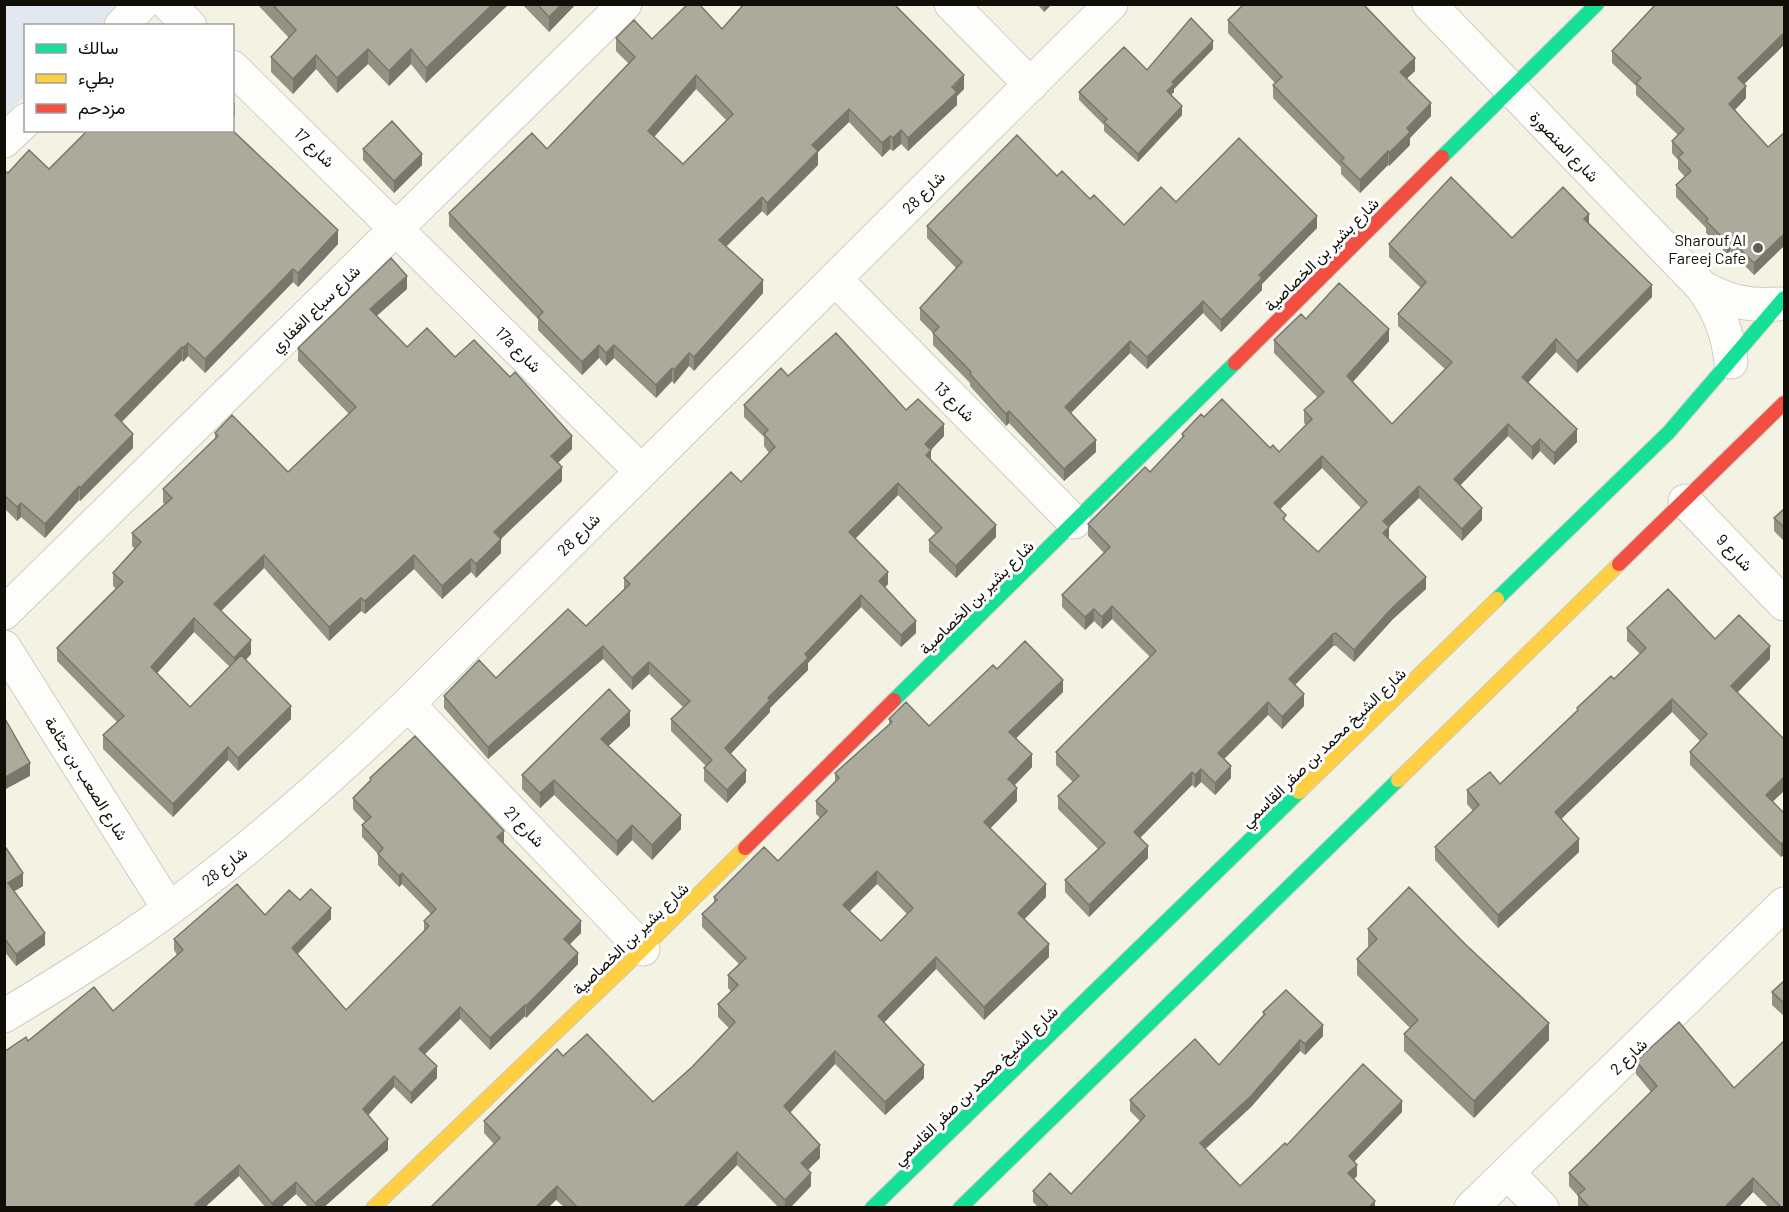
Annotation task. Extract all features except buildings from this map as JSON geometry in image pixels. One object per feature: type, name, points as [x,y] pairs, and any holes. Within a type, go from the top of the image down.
[{"type":"main road","name":"شارع بشير بن الخصاصية","points":[[373,1208],[643,949],[1597,4]]},
{"type":"main road","name":"شارع الشيخ محمد بن صقر القاسمي","points":[[872,1208],[1644,457],[1701,398],[1782,301]]},
{"type":"main road","points":[[960,1208],[1785,403]]},
{"type":"street","points":[[123,24],[142,4]]},
{"type":"street","points":[[168,4],[188,24]]},
{"type":"street","name":"شارع سباع الغفاري","points":[[4,613],[625,4]]},
{"type":"street","points":[[951,4],[1031,85]]},
{"type":"street","name":"شارع 28","points":[[4,1016],[63,981],[169,909],[316,790],[408,704],[1111,4]]},
{"type":"street","name":"شارع المنصورة","points":[[1429,4],[1702,287],[1723,322],[1729,342],[1731,363]]},
{"type":"street","name":"شارع 17","points":[[234,69],[397,227]]},
{"type":"street","points":[[4,141],[24,122]]},
{"type":"street","name":"17a شارع","points":[[397,227],[641,471]]},
{"type":"street","name":"شارع 13","points":[[836,280],[1074,522]]},
{"type":"street","name":"شارع المنصورة","points":[[1702,287],[1738,303],[1758,305],[1782,301]]},
{"type":"street","name":"شارع 9","points":[[1684,501],[1785,604]]},
{"type":"street","name":"شارع الصعب بن جثامة","points":[[4,647],[169,909]]},
{"type":"street","name":"شارع 21","points":[[408,704],[643,949]]},
{"type":"street","name":"شارع 2","points":[[1471,1208],[1785,904]]},
{"type":"street","points":[[1508,1173],[1542,1208]]},
{"type":"shaded area","points":[[5,5],[123,5],[101,24],[24,24],[24,97],[5,115]]},
{"type":"traffic: fast","points":[[1442,157],[1597,4]]},
{"type":"traffic: fast","points":[[1497,599],[1669,432],[1784,298]]},
{"type":"traffic: fast","points":[[894,700],[1235,363]]},
{"type":"traffic: fast","points":[[960,1208],[1398,780]]},
{"type":"traffic: fast","points":[[872,1208],[1299,792]]},
{"type":"traffic: slow","points":[[1398,780],[1619,564]]},
{"type":"traffic: slow","points":[[1299,792],[1497,599]]},
{"type":"traffic: slow","points":[[373,1208],[745,848]]},
{"type":"traffic: jam","points":[[1235,363],[1442,157]]},
{"type":"traffic: jam","points":[[1619,564],[1784,403]]},
{"type":"traffic: jam","points":[[745,848],[894,700]]},
{"type":"place","name":"Sharouf Al Fareej Cafe","points":[[1758,248]]}]
